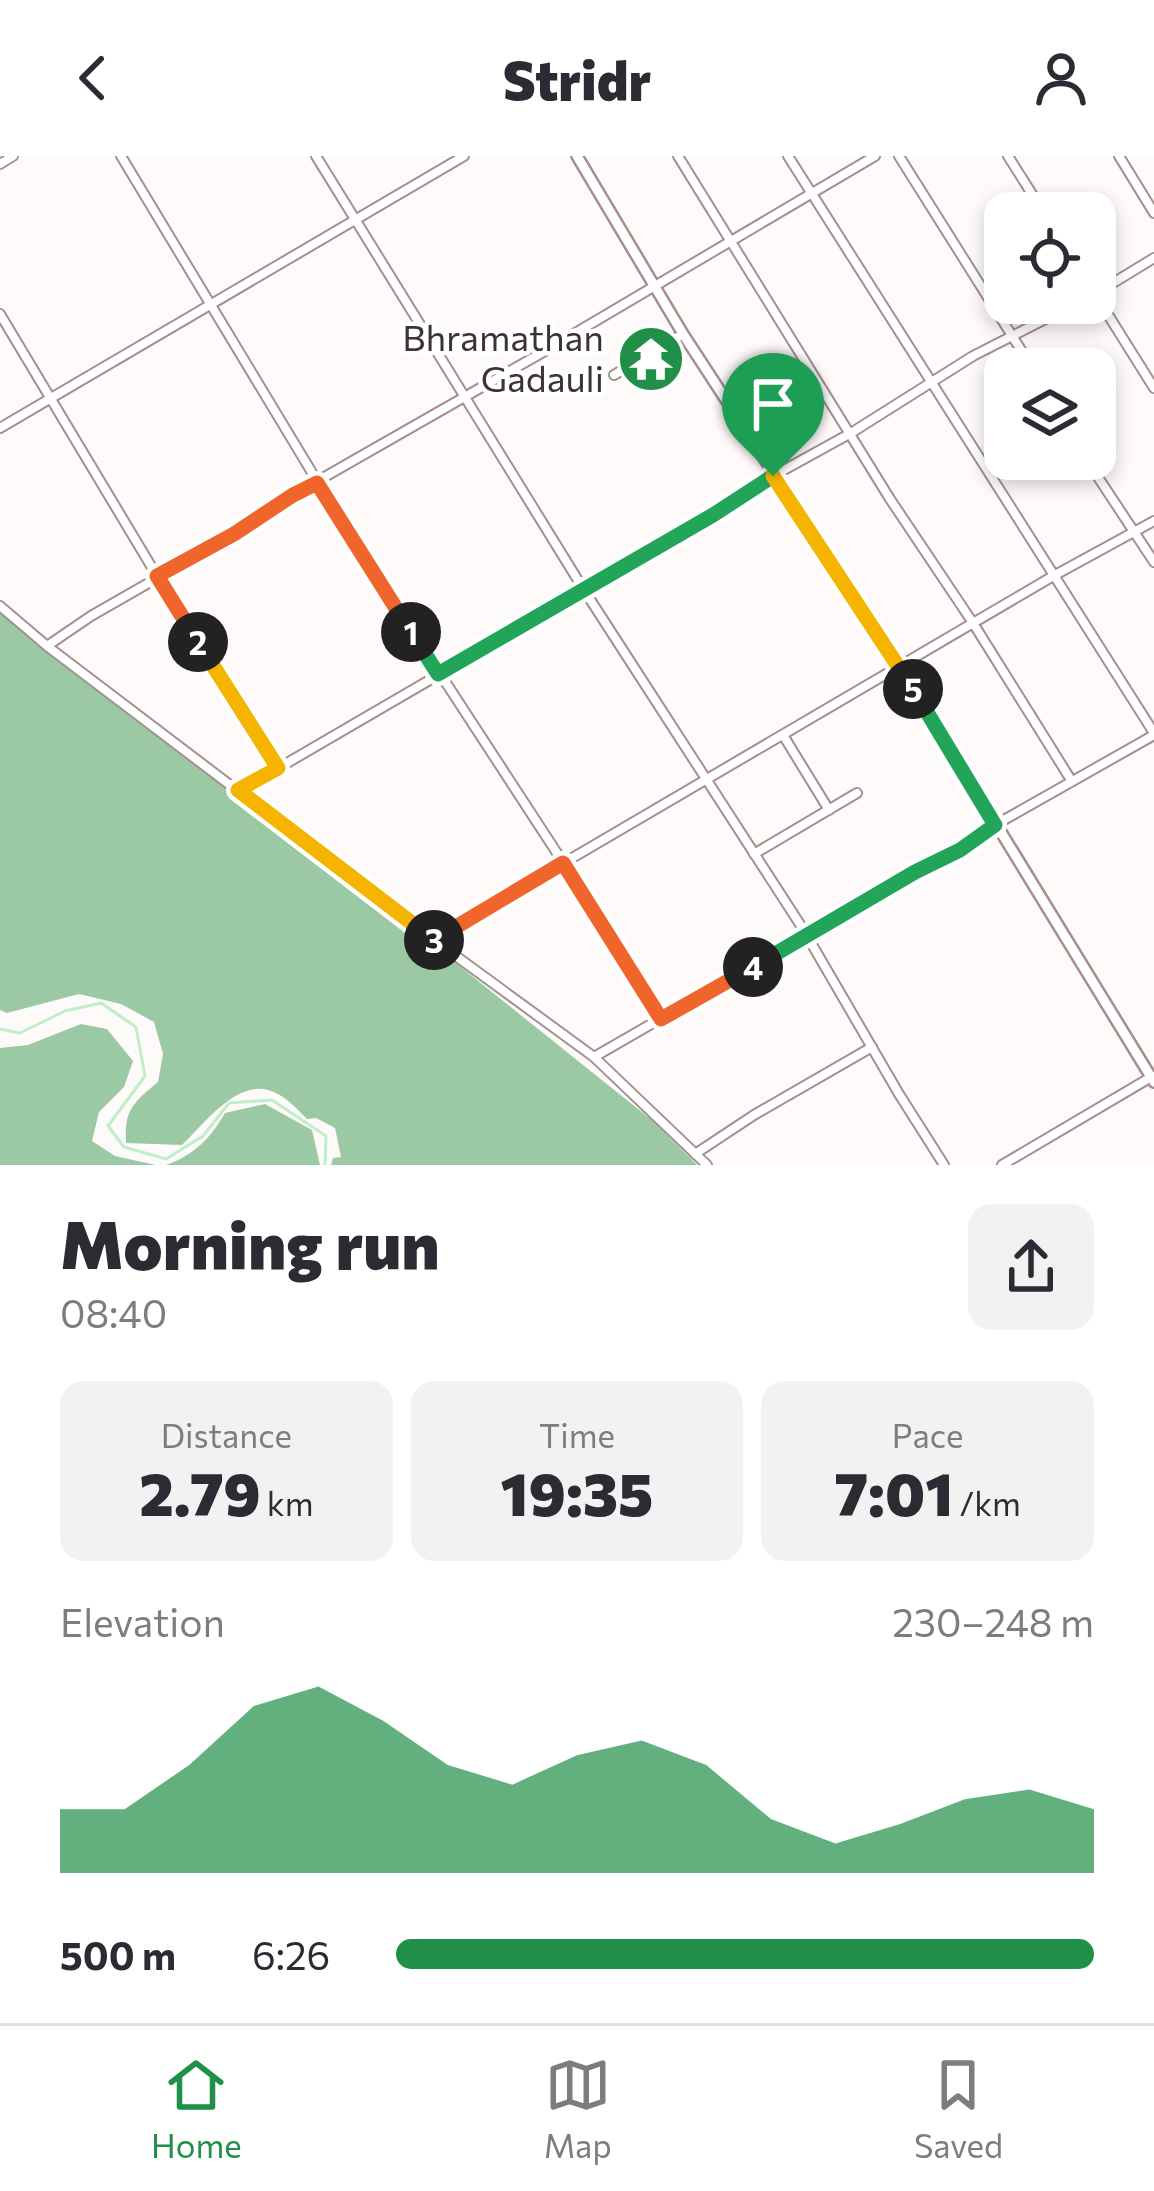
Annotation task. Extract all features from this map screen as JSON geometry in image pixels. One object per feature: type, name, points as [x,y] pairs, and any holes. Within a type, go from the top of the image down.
[{"type":"street","points":[[0,164],[14,156]]},
{"type":"street","points":[[121,156],[317,483],[661,1019]]},
{"type":"street","points":[[316,156],[584,590],[808,936],[944,1165]]},
{"type":"street","points":[[0,428],[464,156]]},
{"type":"street","points":[[577,156],[683,334],[900,668],[1153,1078],[1002,1165]]},
{"type":"street","points":[[678,156],[1071,780]]},
{"type":"street","points":[[594,1057],[1154,734],[788,156]]},
{"type":"street","points":[[47,646],[293,495],[875,156]]},
{"type":"street","points":[[898,156],[1021,348]]},
{"type":"street","points":[[1008,156],[1031,192]]},
{"type":"street","points":[[1119,156],[1154,213]]},
{"type":"street","points":[[1116,281],[1154,258]]},
{"type":"street","points":[[0,314],[278,768]]},
{"type":"street","points":[[238,790],[851,434],[973,356],[1035,324]]},
{"type":"street","points":[[1114,324],[1154,388]]},
{"type":"street","points":[[614,375],[683,334]]},
{"type":"street","points":[[1100,480],[1154,562]]},
{"type":"street","points":[[434,940],[1154,521]]},
{"type":"street","points":[[0,606],[594,1057],[707,1165]]},
{"type":"street","points":[[783,734],[830,810]]},
{"type":"street","points":[[754,854],[857,793]]},
{"type":"street","points":[[694,1154],[872,1047]]},
{"type":"green space","points":[[0,608],[182,756],[327,855],[653,1121],[697,1165],[331,1165],[333,1158],[341,1157],[335,1128],[316,1118],[307,1119],[274,1092],[256,1089],[220,1107],[182,1145],[126,1143],[132,1107],[158,1082],[163,1054],[154,1022],[121,1004],[79,994],[7,1013],[0,1010]]},
{"type":"green space","points":[[81,1024],[107,1029],[133,1061],[124,1087],[99,1112],[92,1141],[115,1156],[156,1165],[0,1165],[0,1048],[28,1045]]},
{"type":"green space","points":[[265,1104],[312,1130],[320,1165],[166,1165],[200,1145],[225,1113]]},
{"type":"waterway","points":[[0,1029],[20,1033],[65,1011],[101,1003],[136,1027],[145,1076],[108,1126],[124,1147],[166,1159],[203,1136],[229,1103],[272,1100],[326,1136],[325,1165]]},
{"type":"place","name":"Bhramathan Gadauli","points":[[651,359]]},
{"type":"route","points":[[773,476],[900,668],[995,825],[960,850],[661,1019],[563,863],[434,940],[238,790],[278,768],[157,576],[317,483],[438,674],[773,476]]}]
